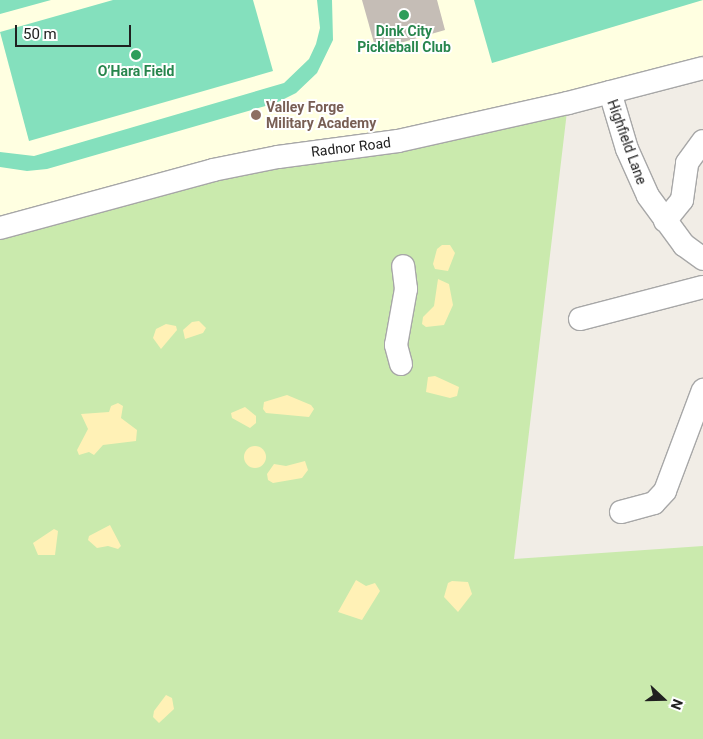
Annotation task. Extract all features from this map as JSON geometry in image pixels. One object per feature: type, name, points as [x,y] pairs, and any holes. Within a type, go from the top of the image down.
[{"type":"street","name":"Radnor Road","points":[[0,228],[213,170],[278,157],[398,141],[610,92],[703,68]]},
{"type":"street","name":"Highfield Lane","points":[[610,92],[635,169],[665,222],[684,245],[703,259]]},
{"type":"street","points":[[665,222],[682,200],[687,162],[703,141]]},
{"type":"street","points":[[401,364],[396,345],[406,289],[403,266]]},
{"type":"street","points":[[580,319],[703,287]]},
{"type":"street","points":[[621,512],[654,503],[665,491],[703,390]]},
{"type":"shaded area","name":"Valley Forge Military Academy","points":[[0,0],[703,0],[703,68],[0,228]]},
{"type":"green space","points":[[0,0],[51,0],[0,14]]},
{"type":"green space","name":"O’Hara Field","points":[[113,0],[253,0],[273,71],[29,141],[0,32]]},
{"type":"green space","points":[[317,0],[332,0],[333,40],[317,73],[296,93],[276,103],[47,169],[27,171],[0,167],[0,152],[34,156],[284,83],[309,59],[316,44],[320,28]]},
{"type":"green space","points":[[474,0],[703,0],[492,63]]},
{"type":"green space","points":[[568,103],[514,559],[703,546],[703,739],[0,739],[0,228]]},
{"type":"sand","points":[[442,245],[450,245],[455,253],[448,271],[435,269],[433,264],[437,249]]},
{"type":"sand","points":[[438,279],[449,284],[453,305],[444,325],[426,327],[422,324],[423,317],[434,306]]},
{"type":"sand","points":[[199,321],[206,328],[203,333],[185,339],[183,330],[192,322]]},
{"type":"sand","points":[[166,324],[176,326],[177,330],[161,349],[153,338],[156,329]]},
{"type":"sand","points":[[435,376],[459,387],[457,396],[450,398],[426,392],[428,377]]},
{"type":"sand","points":[[287,395],[311,405],[314,409],[309,417],[266,413],[263,409],[264,402]]},
{"type":"sand","points":[[118,403],[123,406],[121,418],[137,430],[136,441],[103,445],[94,455],[89,452],[79,455],[77,450],[88,429],[81,414],[109,412],[111,406]]},
{"type":"sand","points":[[245,407],[256,416],[256,423],[250,428],[232,418],[231,413]]},
{"type":"sand","points":[[255,446],[263,449],[266,457],[263,465],[255,468],[247,465],[244,457],[247,449]]},
{"type":"sand","points":[[305,461],[308,470],[302,478],[273,483],[268,480],[267,474],[274,464],[286,466]]},
{"type":"sand","points":[[110,525],[121,546],[118,549],[108,546],[97,548],[88,540],[89,536]]},
{"type":"sand","points":[[54,529],[58,531],[55,555],[38,555],[33,543]]},
{"type":"sand","points":[[356,580],[366,586],[375,583],[380,591],[362,620],[338,612]]},
{"type":"sand","points":[[452,581],[468,582],[472,594],[458,612],[444,597],[448,583]]},
{"type":"sand","points":[[166,695],[172,698],[174,709],[159,723],[153,717],[154,711]]},
{"type":"building","name":"Dink City Pickleball Club","points":[[362,0],[437,0],[445,30],[376,50]]},
{"type":"place","name":"Dink City Pickleball Club","points":[[404,15]]},
{"type":"place","name":"O’Hara Field","points":[[136,55]]},
{"type":"place","name":"Valley Forge Military Academy","points":[[256,115]]}]
